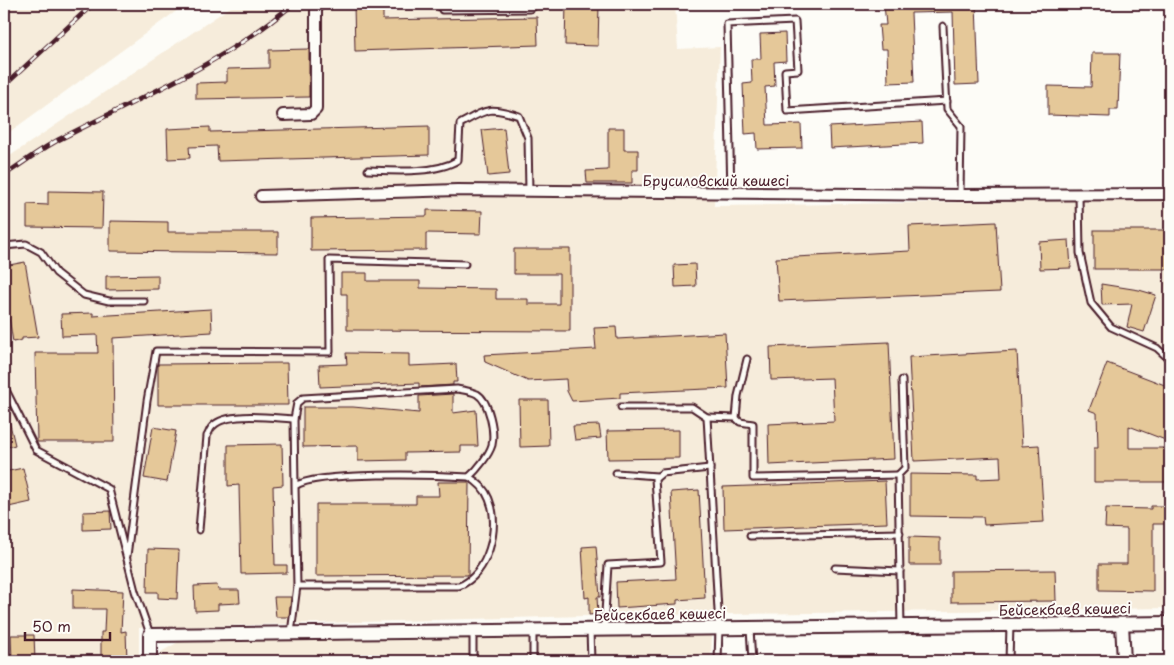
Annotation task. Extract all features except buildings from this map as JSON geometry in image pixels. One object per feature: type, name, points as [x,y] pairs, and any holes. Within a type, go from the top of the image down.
[{"type":"street","points":[[283,115],[311,114],[316,109],[316,4]]},
{"type":"street","name":"Брусиловский көшесі","points":[[261,196],[457,190],[731,194],[1170,194]]},
{"type":"street","name":"Бейсекбаев көшесі","points":[[150,635],[1170,623]]},
{"type":"street","points":[[1122,624],[1124,661]]},
{"type":"street","points":[[150,635],[150,661]]},
{"type":"lane","points":[[442,10],[530,9],[537,4]]},
{"type":"lane","points":[[731,194],[727,24],[795,21],[798,70],[786,71],[787,111],[947,101]]},
{"type":"lane","points":[[943,26],[947,109],[961,126],[960,195]]},
{"type":"lane","points":[[368,170],[410,171],[450,165],[458,160],[460,124],[490,108],[519,116],[528,138],[529,191]]},
{"type":"lane","points":[[1080,195],[1080,253],[1091,303],[1110,327],[1157,348],[1170,360]]},
{"type":"lane","points":[[4,246],[26,244],[41,252],[56,273],[84,295],[109,301],[144,301]]},
{"type":"lane","points":[[127,556],[147,401],[156,351],[330,352],[329,260],[466,264]]},
{"type":"lane","points":[[736,418],[738,396],[747,359]]},
{"type":"lane","points":[[621,407],[692,407],[707,417],[736,418],[740,422],[754,424],[753,478],[898,475],[905,468],[902,380]]},
{"type":"lane","points":[[4,386],[36,450],[109,489],[135,591],[150,635]]},
{"type":"lane","points":[[291,633],[297,586],[294,419],[297,402],[303,398],[457,389],[477,394],[485,401],[491,425],[492,444],[483,461],[469,477]]},
{"type":"lane","points":[[199,530],[207,436],[212,426],[221,420],[235,417],[294,419]]},
{"type":"lane","points":[[707,417],[719,628],[718,661]]},
{"type":"lane","points":[[616,473],[657,476],[662,473],[710,468]]},
{"type":"lane","points":[[295,486],[302,482],[338,477],[431,474],[469,477],[480,484],[490,500],[493,533],[486,560],[478,573],[468,582],[459,586],[297,586]]},
{"type":"lane","points":[[898,475],[901,626]]},
{"type":"lane","points":[[604,630],[608,565],[661,562],[655,479],[657,476]]},
{"type":"lane","points":[[750,536],[900,533]]},
{"type":"lane","points":[[835,568],[900,571]]},
{"type":"lane","points":[[1010,625],[1010,661]]},
{"type":"lane","points":[[750,628],[752,661]]},
{"type":"lane","points":[[533,630],[533,661]]},
{"type":"lane","points":[[590,630],[590,661]]},
{"type":"lane","points":[[473,631],[473,661]]},
{"type":"shaded area","points":[[4,4],[186,4],[4,136]]},
{"type":"shaded area","points":[[235,4],[675,4],[678,49],[720,47],[714,206],[1170,199],[1170,608],[585,616],[139,628],[139,661],[4,661],[4,160]]},
{"type":"shaded area","points":[[712,630],[711,661],[161,661],[161,652],[187,637]]},
{"type":"railway","points":[[4,86],[93,4]]},
{"type":"railway","points":[[4,175],[55,142],[210,62],[267,25],[293,4]]}]
